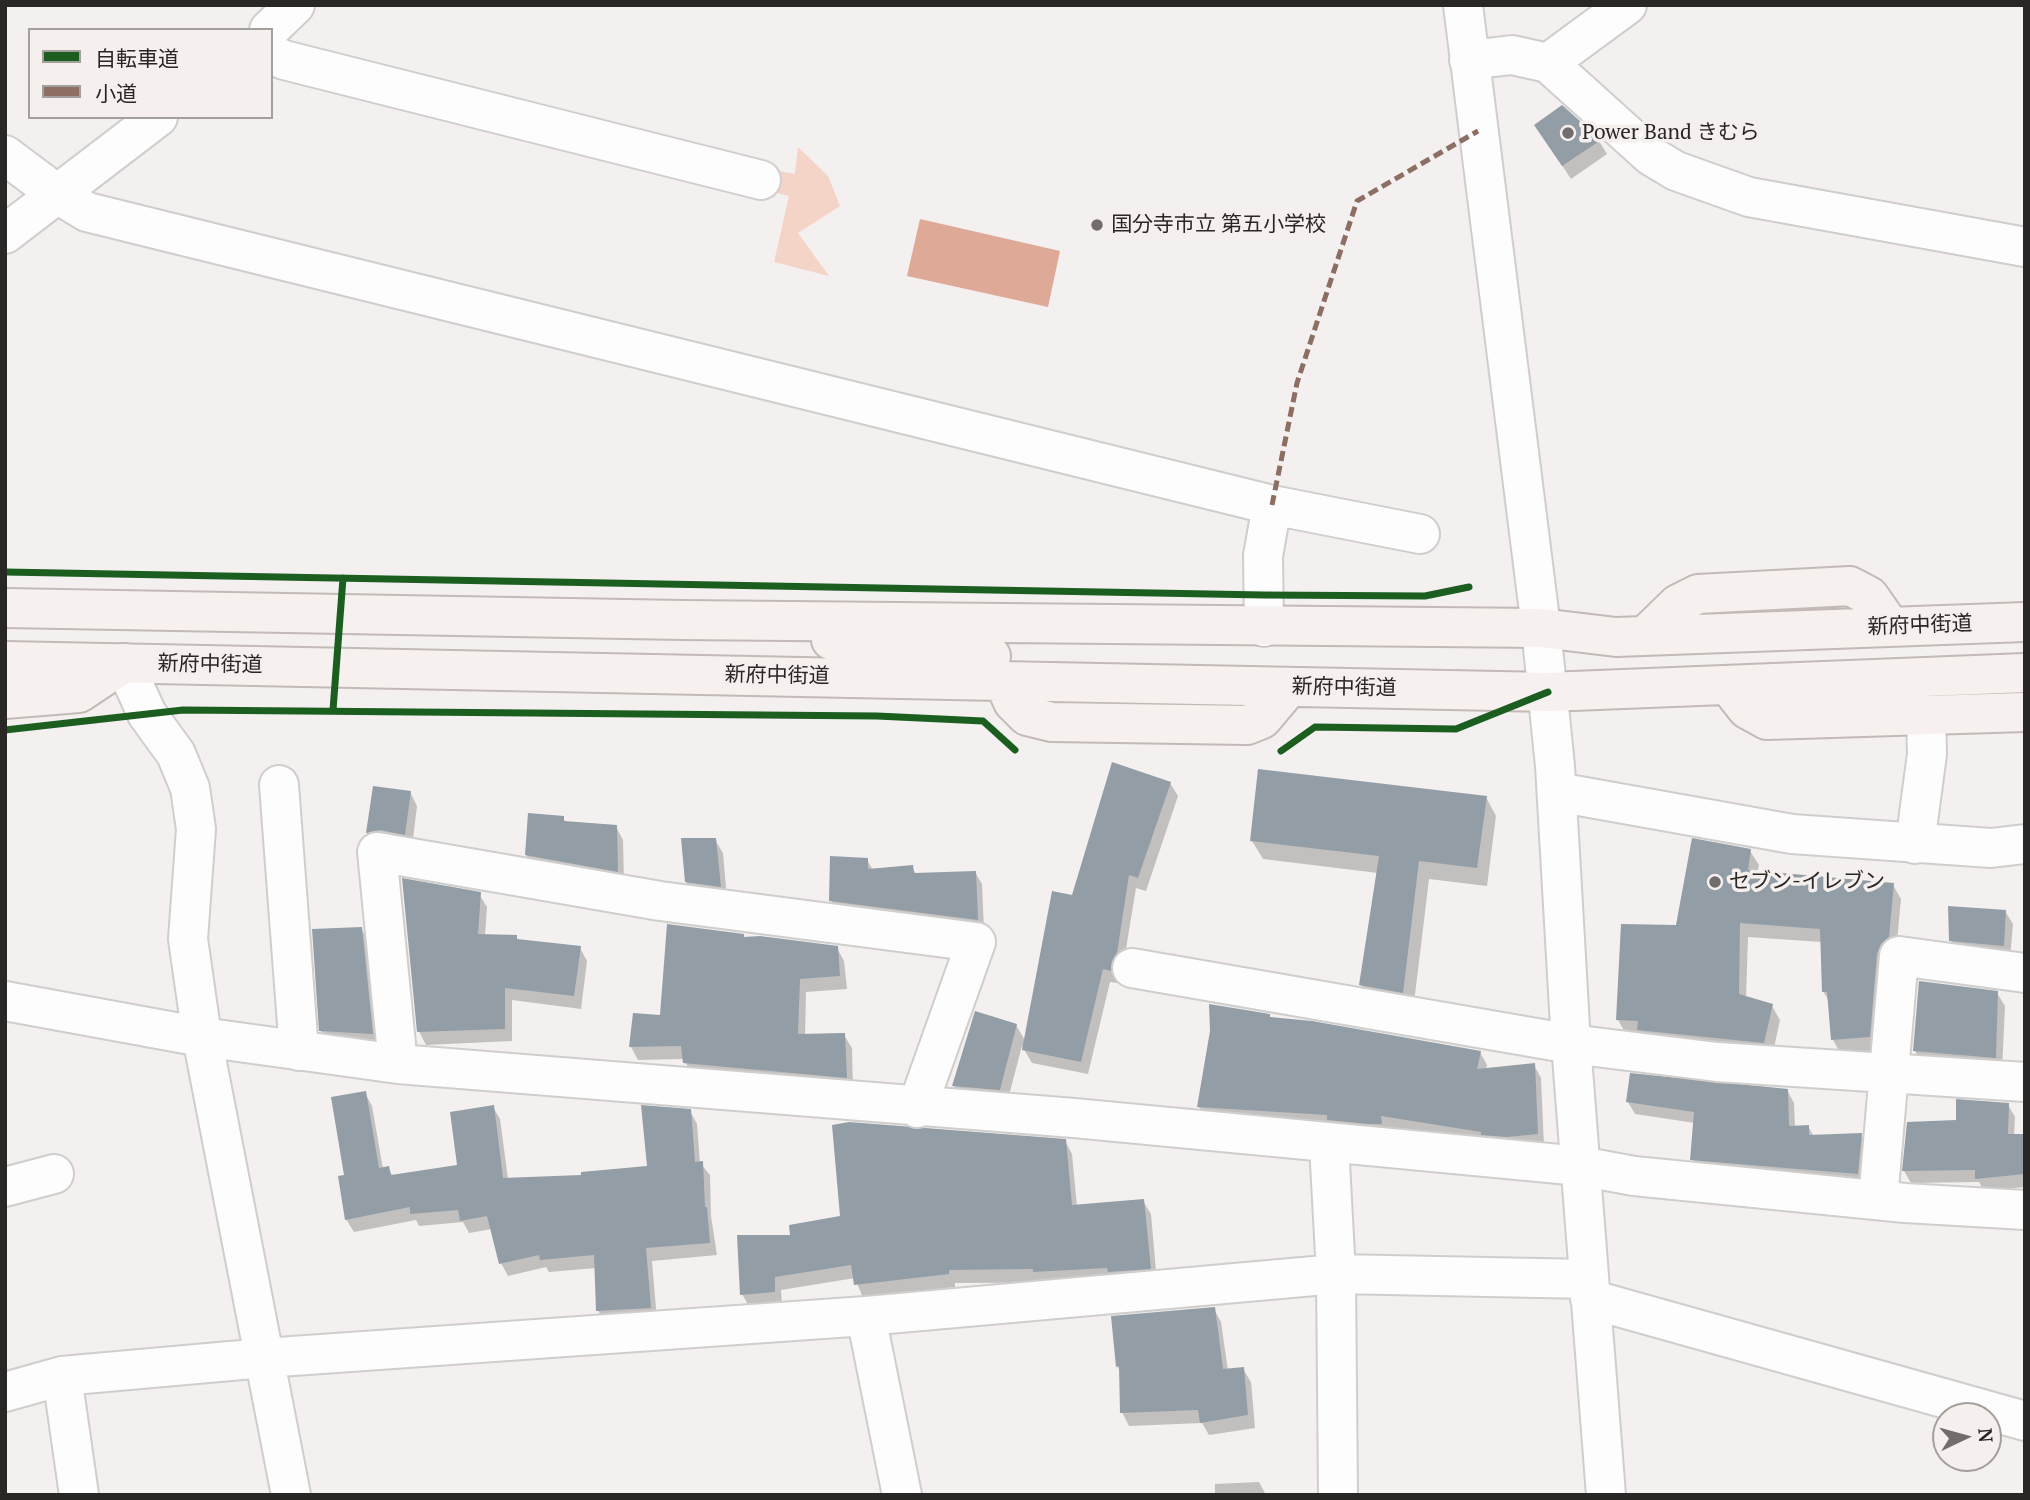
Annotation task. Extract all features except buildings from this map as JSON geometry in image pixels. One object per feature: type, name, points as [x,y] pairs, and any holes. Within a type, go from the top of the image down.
[{"type":"main road","name":"新府中街道","points":[[5,608],[682,620],[1541,628],[1616,637],[2025,622]]},
{"type":"main road","name":"新府中街道","points":[[682,620],[973,656],[1500,665],[1526,675],[1548,692]]},
{"type":"main road","name":"新府中街道","points":[[5,661],[1548,692],[2025,673]]},
{"type":"main road","points":[[5,699],[79,693],[124,663]]},
{"type":"main road","points":[[1728,685],[1747,709],[1766,720],[2025,712]]},
{"type":"street","points":[[1463,5],[1548,692],[1557,792],[1571,1044],[1606,1495]]},
{"type":"street","points":[[1548,63],[1627,5]]},
{"type":"street","points":[[273,55],[284,60],[761,180]]},
{"type":"street","points":[[1469,60],[1512,55],[1548,63],[1651,156],[1676,171],[1749,197],[2025,247]]},
{"type":"street","points":[[5,233],[156,119]]},
{"type":"street","points":[[5,155],[57,194],[87,212],[1272,505],[1420,534]]},
{"type":"street","points":[[1264,626],[1264,556],[1272,505]]},
{"type":"street","points":[[124,663],[146,713],[176,754],[190,788],[196,829],[188,940],[202,1037],[291,1495]]},
{"type":"street","points":[[1915,844],[1927,754],[1926,715]]},
{"type":"street","points":[[279,785],[299,1051]]},
{"type":"street","points":[[1557,792],[1791,834],[1991,848],[2025,844]]},
{"type":"street","points":[[398,1064],[377,852],[660,901],[976,942],[917,1108]]},
{"type":"street","points":[[1878,1200],[1899,956],[2025,973]]},
{"type":"street","points":[[1132,968],[1571,1044],[1717,1062],[2025,1082]]},
{"type":"street","points":[[5,1001],[202,1037],[398,1064],[917,1108],[1074,1118],[1580,1166],[1634,1176],[1878,1200],[2025,1210]]},
{"type":"street","points":[[1329,1144],[1336,1273],[1338,1495]]},
{"type":"street","points":[[5,1187],[54,1174]]},
{"type":"street","points":[[5,1392],[62,1376],[264,1357],[866,1316],[1336,1273],[1590,1289],[2025,1421]]},
{"type":"street","points":[[866,1316],[902,1495]]},
{"type":"street","points":[[62,1376],[79,1495]]},
{"type":"shaded area","points":[[798,147],[828,176],[840,206],[798,233],[829,276],[774,262],[789,196],[760,189],[763,168],[795,174]]},
{"type":"shaded area","points":[[920,219],[1060,251],[1048,307],[907,276]]},
{"type":"marked path","points":[[1272,505],[1297,383],[1357,201],[1478,131]]},
{"type":"cycle path","points":[[5,572],[1264,595],[1425,596],[1469,587]]},
{"type":"cycle path","points":[[333,710],[343,578]]},
{"type":"cycle path","points":[[1281,751],[1315,727],[1456,729],[1548,692]]},
{"type":"cycle path","points":[[5,730],[183,710],[877,716],[983,721],[1015,750]]},
{"type":"place","name":"Power Band きむら","points":[[1568,133]]},
{"type":"place","name":"国分寺市立 第五小学校","points":[[1097,225]]},
{"type":"place","name":"セブン-イレブン","points":[[1715,882]]}]
